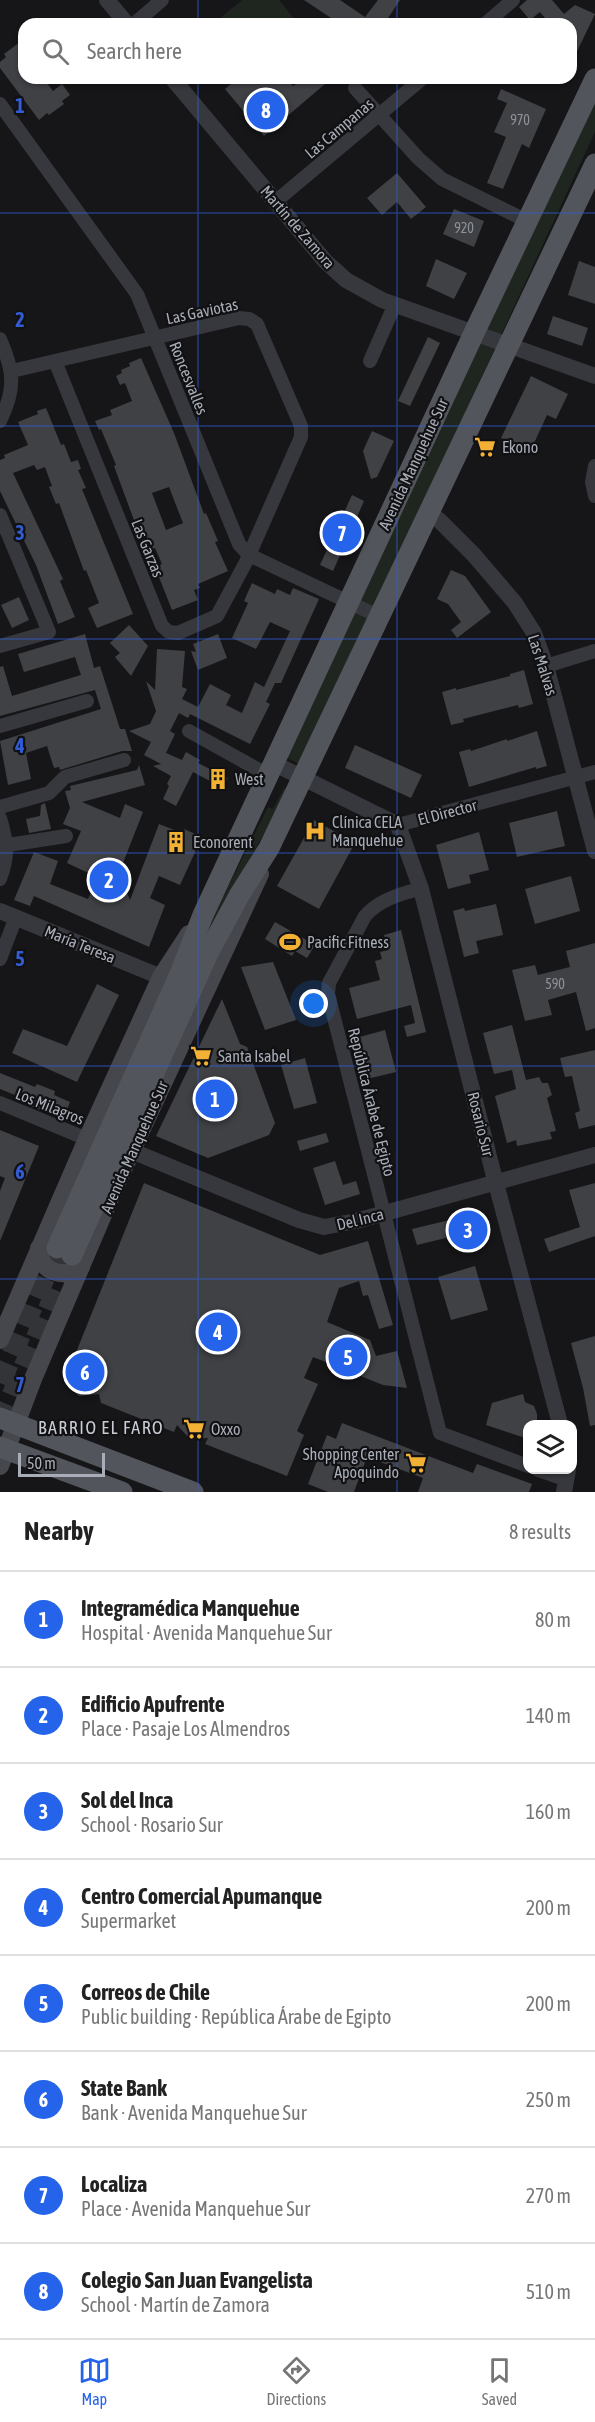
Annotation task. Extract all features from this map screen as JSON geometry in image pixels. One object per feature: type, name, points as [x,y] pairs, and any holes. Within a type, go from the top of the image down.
[{"type":"main road","name":"Avenida Manquehue Sur","points":[[2,1454],[8,1421],[62,1254],[180,974],[202,915],[595,79]]},
{"type":"main road","points":[[563,148],[574,162],[595,163]]},
{"type":"main road","name":"Avenida Manquehue Sur","points":[[0,1340],[132,1151],[254,890],[269,848],[302,777],[595,163]]},
{"type":"main road","name":"Avenida Manquehue Sur","points":[[62,1254],[208,952],[269,848]]},
{"type":"main road","name":"Avenida Manquehue Sur","points":[[62,1254],[87,1139],[161,977],[202,915]]},
{"type":"main road","points":[[8,1421],[193,1492]]},
{"type":"main road","points":[[2,1454],[122,1492]]},
{"type":"street","points":[[106,0],[122,18]]},
{"type":"street","points":[[141,18],[162,0]]},
{"type":"street","points":[[492,18],[513,0]]},
{"type":"street","name":"Martín de Zamora","points":[[177,84],[335,271],[358,288],[395,304],[595,376]]},
{"type":"street","name":"Las Campanas","points":[[275,202],[416,84]]},
{"type":"street","points":[[355,88],[418,158],[442,179],[527,221]]},
{"type":"street","name":"Roncesvalles","points":[[0,104],[132,284],[239,544],[249,555]]},
{"type":"street","points":[[370,361],[395,304]]},
{"type":"street","name":"Las Gaviotas","points":[[12,371],[239,318],[254,321],[262,331],[301,426],[301,437],[249,555]]},
{"type":"street","points":[[0,339],[12,371],[6,388],[0,421]]},
{"type":"street","name":"Las Garzas","points":[[54,361],[159,621],[165,629],[178,633],[218,616],[249,555]]},
{"type":"street","points":[[595,466],[592,482],[595,496]]},
{"type":"street","points":[[0,515],[49,632],[0,646]]},
{"type":"street","name":"Las Malvas","points":[[429,515],[438,520],[474,555],[515,603],[534,633],[546,666],[595,851]]},
{"type":"street","points":[[249,555],[380,617]]},
{"type":"street","points":[[546,666],[595,651]]},
{"type":"street","points":[[0,726],[87,701]]},
{"type":"street","points":[[189,732],[270,769]]},
{"type":"street","points":[[0,807],[49,793],[65,777],[124,760]]},
{"type":"street","name":"El Director","points":[[270,769],[302,777],[398,825],[595,772]]},
{"type":"street","points":[[0,818],[8,845],[6,862],[0,879]]},
{"type":"street","name":"Rosario Sur","points":[[398,825],[421,889],[559,1420]]},
{"type":"street","points":[[8,845],[66,836]]},
{"type":"street","name":"República Árabe de Egipto","points":[[421,889],[407,892],[373,907],[365,916],[329,983],[328,994],[440,1433],[523,1464]]},
{"type":"street","name":"María Teresa","points":[[0,911],[161,977]]},
{"type":"street","points":[[0,959],[16,918]]},
{"type":"street","name":"Los Milagros","points":[[0,1103],[87,1139]]},
{"type":"street","name":"Del Inca","points":[[132,1151],[317,1227],[332,1227],[595,1155]]},
{"type":"street","points":[[548,1474],[566,1481]]},
{"type":"shaded area","points":[[242,0],[279,0],[294,18],[220,18]]},
{"type":"shaded area","points":[[595,93],[595,132],[302,765],[287,758]]},
{"type":"shaded area","points":[[284,788],[289,790],[190,963],[268,807],[273,809]]},
{"type":"building","points":[[304,0],[340,0],[365,17],[378,0],[400,0],[388,18],[331,18]]},
{"type":"building","points":[[527,0],[552,0],[564,14],[575,5],[595,14],[577,52],[577,18],[545,18],[540,12],[532,18],[528,18],[519,7]]},
{"type":"building","points":[[18,44],[18,84],[48,84],[53,91],[62,84],[70,95],[62,101],[64,104],[39,120],[0,68],[0,62],[6,57],[4,54]]},
{"type":"building","points":[[231,84],[291,84],[293,86],[296,84],[325,84],[264,136],[225,89]]},
{"type":"building","points":[[501,89],[546,109],[529,148],[522,144],[503,189],[487,183],[506,137],[494,132],[507,103],[497,99]]},
{"type":"building","points":[[397,173],[426,207],[411,219],[397,202],[382,215],[367,198]]},
{"type":"building","points":[[454,209],[484,221],[474,247],[443,234]]},
{"type":"building","points":[[436,259],[467,273],[454,299],[426,286]]},
{"type":"building","points":[[579,261],[595,267],[595,304],[568,295]]},
{"type":"building","points":[[553,316],[588,328],[582,346],[547,334]]},
{"type":"building","points":[[428,337],[440,343],[410,406],[398,401]]},
{"type":"building","points":[[141,358],[174,433],[228,571],[198,584],[200,588],[194,590],[198,600],[172,610],[155,567],[162,564],[155,548],[150,550],[141,530],[138,531],[114,466],[116,465],[101,429],[99,430],[95,421],[112,415],[110,410],[132,401],[125,383],[120,385],[116,376],[122,373],[121,370],[130,366],[129,363]],"holes":[[[169,487],[183,523],[166,530],[152,493]]]},
{"type":"building","points":[[531,376],[568,394],[556,419],[547,415],[530,452],[501,438]]},
{"type":"building","points":[[46,408],[61,445],[64,444],[71,462],[78,460],[81,469],[78,470],[86,488],[82,489],[133,614],[97,628],[88,608],[99,603],[86,570],[84,571],[59,503],[56,504],[49,487],[52,486],[45,467],[37,470],[34,465],[13,473],[63,579],[60,581],[75,617],[58,624],[36,565],[0,491],[0,460],[5,458],[4,455],[28,445],[18,422]]},
{"type":"building","points":[[372,431],[394,441],[377,477],[371,479],[363,451]]},
{"type":"building","points":[[352,495],[364,501],[333,571],[320,565]]},
{"type":"building","points":[[451,570],[465,576],[491,612],[457,638],[451,630],[461,622],[448,604],[437,599]]},
{"type":"building","points":[[252,583],[275,594],[277,589],[290,595],[293,588],[319,599],[281,683],[275,683],[266,702],[270,704],[250,744],[190,714],[188,718],[179,713],[170,731],[175,734],[166,753],[182,760],[186,752],[200,760],[198,763],[228,778],[223,788],[193,772],[176,806],[163,799],[171,776],[153,766],[161,764],[144,755],[151,742],[129,731],[150,724],[156,711],[146,681],[155,690],[157,649],[185,651],[182,687],[187,689],[182,699],[198,707],[210,684],[231,695],[226,705],[242,713],[255,682],[264,687],[290,631],[270,622],[256,649],[232,638],[248,603],[244,601]]},
{"type":"building","points":[[19,597],[29,620],[12,628],[1,605]]},
{"type":"building","points":[[129,625],[148,646],[131,676],[115,657],[120,653],[110,643]]},
{"type":"building","points":[[85,634],[94,668],[100,666],[120,729],[125,729],[132,751],[122,751],[60,770],[59,767],[54,768],[47,746],[26,753],[31,779],[8,785],[0,741],[101,709],[95,690],[0,716],[0,667],[3,666],[12,696],[81,675],[75,657],[24,672],[18,654]]},
{"type":"building","points":[[218,634],[227,658],[198,670],[191,651],[196,652],[193,644]]},
{"type":"building","points":[[524,670],[533,704],[519,708],[518,705],[463,719],[464,722],[451,725],[442,692],[510,676],[510,674]]},
{"type":"building","points":[[537,731],[547,766],[536,769],[536,767],[469,787],[459,752],[470,749],[471,751]]},
{"type":"building","points":[[355,745],[422,775],[411,798],[345,768]]},
{"type":"building","points":[[139,765],[145,785],[82,802],[120,818],[125,804],[143,812],[119,873],[130,900],[159,824],[182,833],[184,829],[202,837],[180,885],[159,876],[150,898],[165,905],[149,947],[34,896],[30,906],[14,900],[34,852],[58,861],[50,884],[88,899],[97,877],[67,863],[81,831],[63,824],[70,808],[65,791],[71,790],[70,786],[137,770]]},
{"type":"building","points":[[45,803],[51,829],[29,833],[26,819],[40,816],[41,805]]},
{"type":"building","points":[[557,811],[565,846],[517,857],[509,823]]},
{"type":"building","points":[[314,820],[355,843],[319,909],[277,886]]},
{"type":"building","points":[[479,832],[489,870],[469,875],[471,883],[448,889],[436,845]]},
{"type":"building","points":[[571,876],[580,911],[535,924],[525,889]]},
{"type":"building","points":[[496,904],[503,935],[476,941],[479,953],[464,957],[453,911],[464,908],[465,911]]},
{"type":"building","name":"Pacific Fitness","points":[[275,922],[315,945],[307,958],[295,951],[292,956],[265,939]]},
{"type":"building","points":[[401,930],[426,1032],[407,1037],[404,1026],[415,1023],[411,1005],[357,1019],[349,988],[380,980],[375,961],[382,959],[380,952],[388,950],[384,935]]},
{"type":"building","points":[[595,943],[595,1028],[586,1031],[576,992],[548,1000],[552,1015],[525,1021],[512,970],[535,965],[538,975],[570,967],[566,951]]},
{"type":"building","points":[[273,962],[296,1020],[265,1030],[241,967]]},
{"type":"building","points":[[97,984],[119,995],[77,1082],[12,1053],[23,1029],[67,1046]]},
{"type":"building","points":[[222,999],[240,1044],[247,1047],[275,1123],[269,1135],[208,1158],[156,1136]]},
{"type":"building","points":[[512,1025],[526,1080],[539,1077],[542,1083],[548,1083],[552,1095],[547,1098],[556,1131],[550,1132],[552,1139],[517,1146],[516,1140],[507,1143],[495,1096],[516,1089],[512,1070],[494,1074],[483,1033]]},
{"type":"building","points":[[385,1030],[396,1072],[367,1079],[356,1038]]},
{"type":"building","points":[[595,1050],[595,1125],[579,1129],[575,1113],[580,1111],[572,1076],[565,1077],[560,1058]]},
{"type":"building","points":[[305,1058],[317,1103],[294,1109],[281,1065]]},
{"type":"building","points":[[0,1073],[35,1087],[37,1084],[55,1091],[54,1095],[70,1102],[65,1115],[48,1108],[46,1112],[28,1105],[30,1101],[0,1089]]},
{"type":"building","points":[[0,1130],[39,1146],[0,1241],[0,1191],[5,1178],[0,1176]]},
{"type":"building","points":[[326,1133],[329,1142],[300,1151],[297,1141]]},
{"type":"building","points":[[335,1161],[343,1185],[356,1181],[360,1194],[325,1205],[313,1168]]},
{"type":"building","points":[[144,1183],[320,1255],[368,1241],[393,1325],[379,1329],[368,1295],[363,1296],[359,1281],[339,1288],[327,1322],[370,1340],[376,1356],[397,1351],[407,1388],[383,1385],[313,1357],[304,1378],[318,1384],[297,1431],[304,1435],[287,1476],[205,1444],[208,1438],[190,1439],[177,1425],[174,1432],[101,1403],[99,1394],[79,1396],[66,1384],[64,1363],[77,1350]]},
{"type":"building","points":[[595,1183],[595,1236],[549,1252],[544,1239],[580,1227],[569,1190]]},
{"type":"building","points":[[479,1213],[486,1239],[457,1247],[454,1236],[417,1245],[412,1229]]},
{"type":"building","points":[[475,1266],[488,1310],[451,1320],[438,1277]]},
{"type":"building","points":[[595,1336],[595,1425],[590,1426],[571,1343]]},
{"type":"building","points":[[523,1394],[525,1402],[534,1406],[537,1420],[523,1420],[523,1437],[486,1425],[492,1403]]},
{"type":"building","name":"Shopping Center Apoquindo","points":[[342,1423],[473,1473],[477,1464],[532,1484],[529,1492],[418,1492],[423,1478],[367,1457],[354,1492],[328,1492],[308,1484],[327,1435],[336,1439]]},
{"type":"tunnel","points":[[0,1383],[57,1248]]},
{"type":"tunnel","points":[[0,1424],[71,1256]]},
{"type":"place","name":"Colegio San Juan Evangelista","points":[[266,110]]},
{"type":"place","name":"Ekono","points":[[485,447]]},
{"type":"place","name":"Localiza","points":[[342,533]]},
{"type":"place","name":"West","points":[[218,779]]},
{"type":"place","name":"Clínica CELA Manquehue","points":[[315,831]]},
{"type":"place","name":"Econorent","points":[[176,842]]},
{"type":"place","name":"Edificio Apufrente","points":[[109,880]]},
{"type":"place","name":"Pacific Fitness","points":[[290,942]]},
{"type":"place","name":"Santa Isabel","points":[[201,1056]]},
{"type":"place","name":"Integramédica Manquehue","points":[[215,1099]]},
{"type":"place","name":"Sol del Inca","points":[[468,1230]]},
{"type":"place","name":"Centro Comercial Apumanque","points":[[218,1332]]},
{"type":"place","name":"Correos de Chile","points":[[348,1357]]},
{"type":"place","name":"State Bank","points":[[85,1372]]},
{"type":"place","name":"Oxxo","points":[[194,1429]]},
{"type":"place","name":"Shopping Center Apoquindo","points":[[416,1463]]},
{"type":"district","name":"BARRIO EL FARO","points":[[101,1428]]}]
